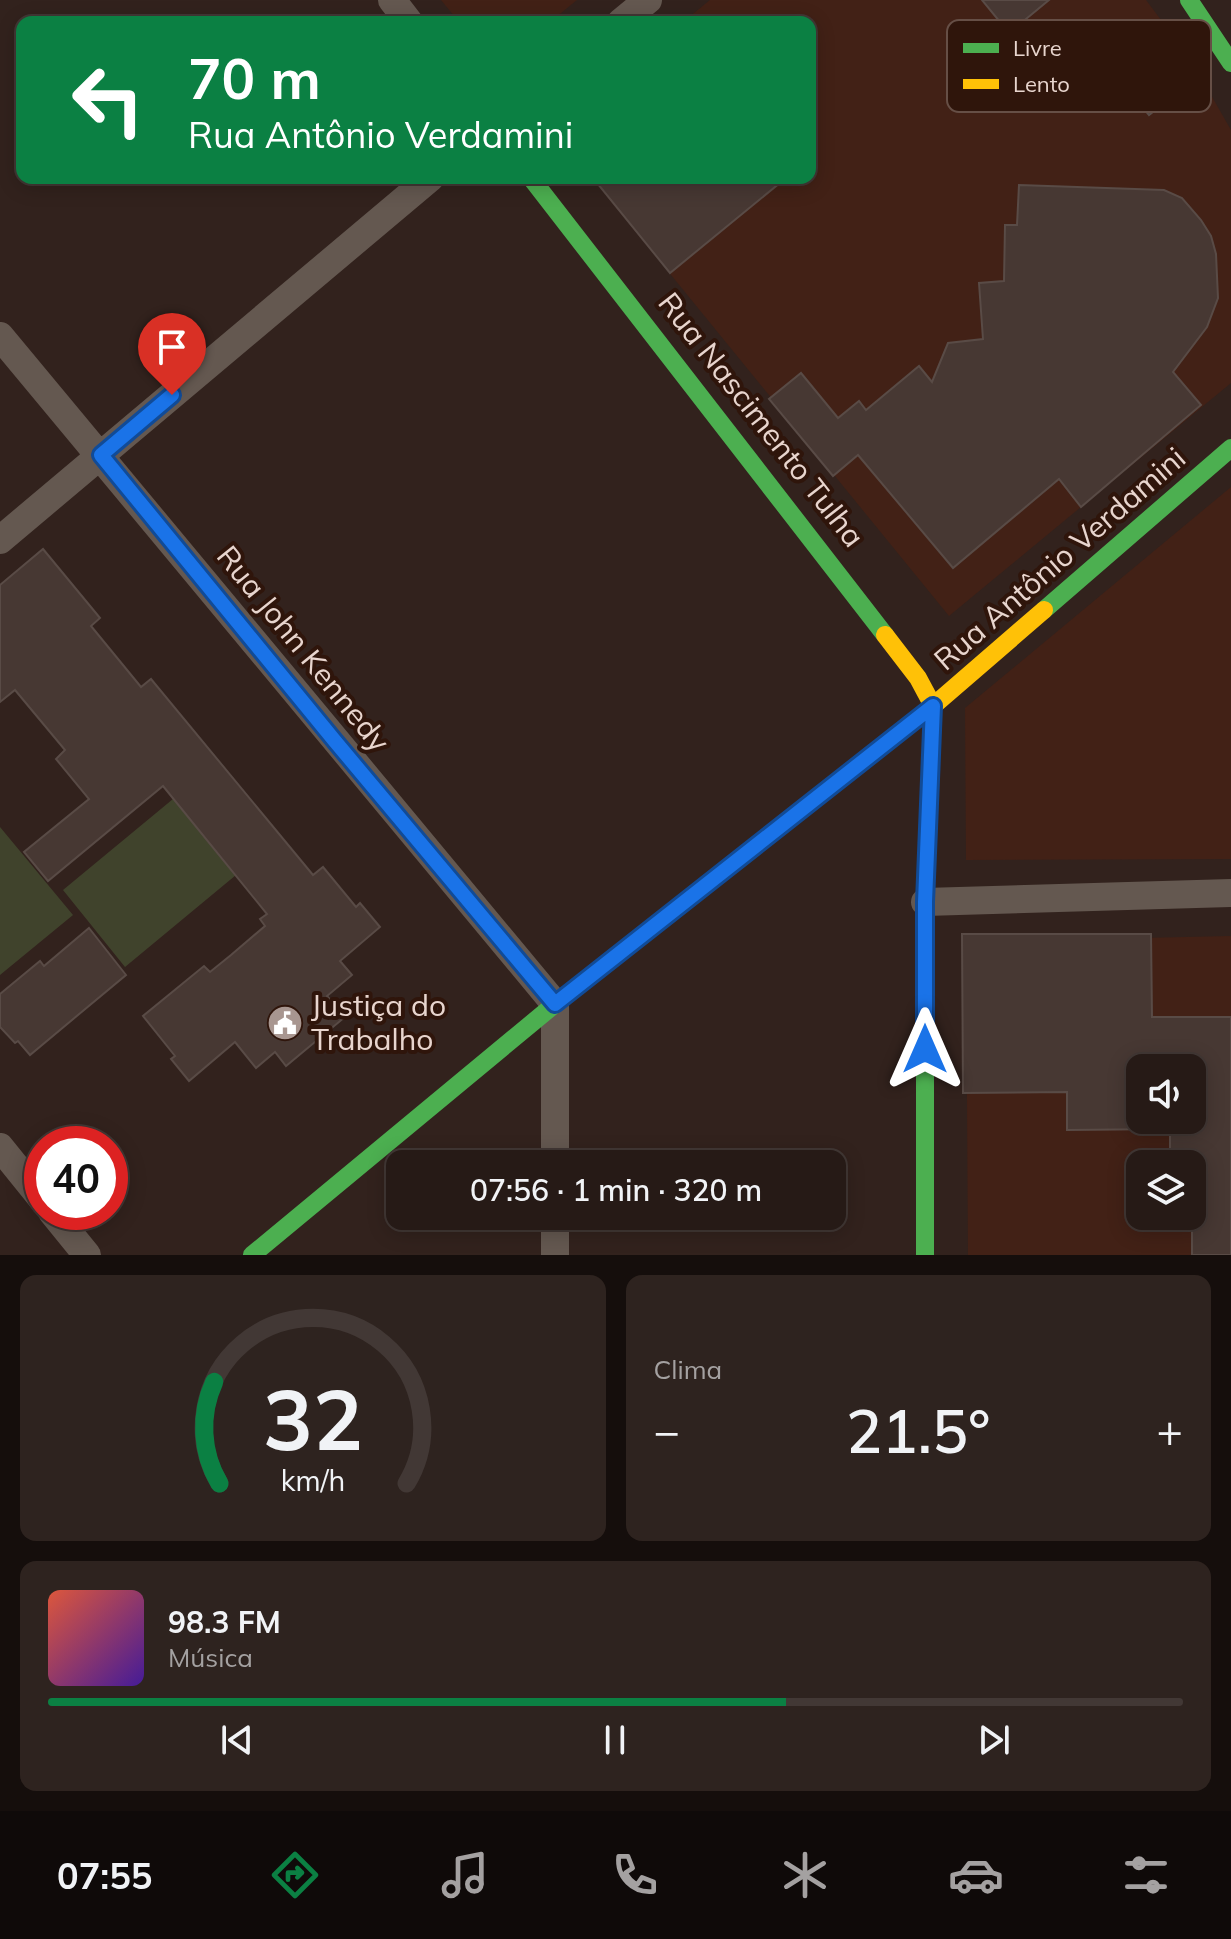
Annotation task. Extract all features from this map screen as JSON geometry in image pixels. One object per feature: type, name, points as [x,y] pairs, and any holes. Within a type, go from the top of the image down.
[{"type":"street","points":[[392,0],[404,16]]},
{"type":"street","points":[[628,16],[648,0]]},
{"type":"street","points":[[1189,0],[1202,20]]},
{"type":"street","points":[[1211,33],[1231,63]]},
{"type":"street","points":[[0,540],[423,184]]},
{"type":"street","name":"Rua Nascimento Tulha","points":[[536,184],[918,678],[933,706]]},
{"type":"street","name":"Rua John Kennedy","points":[[0,336],[555,1004]]},
{"type":"street","name":"Rua Antônio Verdamini","points":[[252,1255],[555,1004],[933,706],[1231,448]]},
{"type":"street","points":[[925,1255],[925,902],[933,706]]},
{"type":"street","points":[[925,902],[1231,893]]},
{"type":"street","points":[[555,1004],[555,1150]]},
{"type":"street","points":[[0,1147],[24,1177]]},
{"type":"street","points":[[67,1230],[87,1255]]},
{"type":"street","points":[[555,1230],[555,1255]]},
{"type":"shaded area","points":[[441,0],[577,0],[557,16],[454,16]]},
{"type":"shaded area","points":[[710,0],[1146,0],[1161,20],[947,20],[947,112],[1211,112],[1211,95],[1231,130],[1231,383],[949,616],[597,184],[816,184],[816,16],[690,16]]},
{"type":"shaded area","points":[[1231,487],[1231,859],[966,860],[965,708]]},
{"type":"shaded area","points":[[1231,936],[1231,1255],[968,1255],[966,942]]},
{"type":"green space","points":[[173,799],[236,875],[125,967],[63,890]]},
{"type":"green space","points":[[0,827],[73,915],[0,975]]},
{"type":"building","points":[[982,0],[1049,0],[1025,20],[998,20]]},
{"type":"building","points":[[598,184],[779,184],[670,273]]},
{"type":"building","points":[[1019,185],[1164,190],[1182,198],[1201,220],[1211,236],[1216,254],[1218,298],[1207,327],[1173,372],[1201,405],[1081,507],[1059,479],[953,568],[858,455],[833,476],[769,399],[801,373],[838,418],[859,401],[866,410],[919,366],[932,382],[948,343],[983,339],[979,283],[1004,281],[1005,225],[1017,225]]},
{"type":"building","points":[[43,549],[100,618],[91,626],[141,687],[151,679],[313,875],[323,867],[356,907],[360,903],[380,927],[340,961],[352,975],[327,996],[345,1017],[286,1066],[275,1052],[256,1068],[235,1042],[189,1081],[171,1059],[175,1056],[143,1016],[204,966],[210,972],[231,955],[265,926],[260,919],[267,914],[163,786],[48,881],[24,852],[89,799],[56,759],[65,750],[15,690],[0,702],[0,585]]},
{"type":"building","points":[[89,928],[126,975],[30,1055],[0,1027],[0,994],[40,961],[44,966]]},
{"type":"building","points":[[962,934],[1151,934],[1152,1017],[1231,1017],[1231,1255],[1192,1255],[1192,1230],[1206,1230],[1206,1150],[1170,1150],[1170,1134],[1206,1134],[1206,1054],[1126,1054],[1126,1129],[1067,1130],[1067,1092],[963,1093]]},
{"type":"traffic: fast","points":[[1189,0],[1202,20]]},
{"type":"traffic: fast","points":[[1211,33],[1231,63]]},
{"type":"traffic: fast","points":[[536,184],[885,635]]},
{"type":"traffic: fast","points":[[1044,610],[1231,448]]},
{"type":"traffic: fast","points":[[252,1255],[555,1004],[678,907]]},
{"type":"traffic: fast","points":[[925,984],[925,1255]]},
{"type":"traffic: slow","points":[[678,907],[933,706],[1044,610]]},
{"type":"traffic: slow","points":[[885,635],[918,678],[933,706],[925,984]]},
{"type":"place","name":"Justiça do Trabalho","points":[[285,1023]]},
{"type":"route","points":[[172,395],[101,455],[555,1004],[933,706],[925,902],[925,1049]]}]
